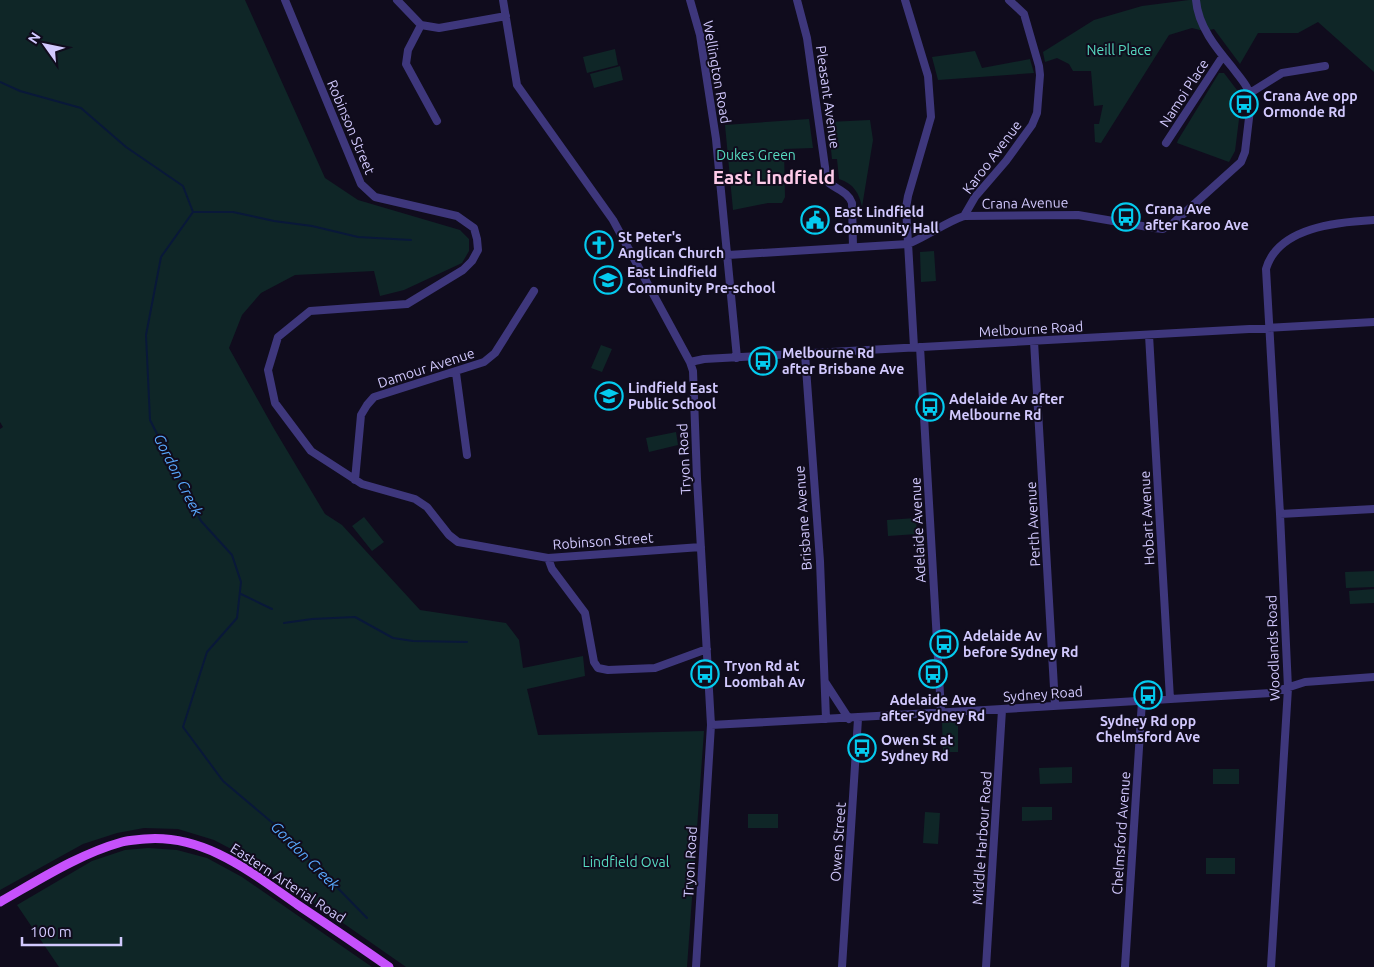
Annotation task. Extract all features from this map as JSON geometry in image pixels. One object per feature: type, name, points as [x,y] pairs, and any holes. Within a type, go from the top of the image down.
[{"type":"main road","name":"Eastern Arterial Road","points":[[0,902],[90,853],[124,841],[154,838],[178,841],[202,847],[233,860],[389,967]]},
{"type":"street","name":"Robinson Street","points":[[285,0],[361,184],[375,196],[457,216],[474,228],[478,250],[472,261],[463,270],[407,304],[310,312],[278,337],[268,370],[275,402],[311,451],[362,484],[415,499],[427,507],[449,536],[458,542],[548,558],[701,547]]},
{"type":"street","points":[[397,0],[421,25],[438,28],[506,16]]},
{"type":"street","name":"Tryon Road","points":[[503,0],[517,85],[613,220],[690,362],[693,371],[711,725],[696,967]]},
{"type":"street","name":"Wellington Road","points":[[690,0],[700,35],[710,95],[728,255],[737,358]]},
{"type":"street","name":"Pleasant Avenue","points":[[797,0],[807,38],[826,174],[829,183],[850,197],[852,203],[853,247]]},
{"type":"street","name":"Adelaide Avenue","points":[[905,0],[928,76],[930,117],[906,208],[941,711]]},
{"type":"street","name":"Karoo Avenue","points":[[964,216],[975,197],[1006,161],[1032,125],[1037,113],[1039,66],[1024,14],[1009,0]]},
{"type":"street","points":[[1196,0],[1199,20],[1223,56],[1246,84],[1250,97],[1282,73],[1325,66]]},
{"type":"street","points":[[421,25],[408,50],[406,64],[437,121]]},
{"type":"street","name":"Namoi Place","points":[[1166,143],[1223,56]]},
{"type":"street","name":"Crana Avenue","points":[[728,255],[908,244],[919,240],[950,221],[964,216],[1078,215],[1163,229],[1179,219],[1241,162],[1245,152],[1250,97]]},
{"type":"street","name":"Woodlands Road","points":[[1271,967],[1288,688],[1266,269],[1268,261],[1282,244],[1300,233],[1327,224],[1374,220]]},
{"type":"street","name":"Damour Avenue","points":[[355,480],[361,415],[366,405],[374,398],[484,362],[495,353],[534,291]]},
{"type":"street","name":"Melbourne Road","points":[[690,362],[704,359],[1374,322]]},
{"type":"street","name":"Hobart Avenue","points":[[1149,335],[1170,699]]},
{"type":"street","name":"Perth Avenue","points":[[1034,341],[1055,705]]},
{"type":"street","name":"Brisbane Avenue","points":[[805,354],[820,561],[826,719]]},
{"type":"street","points":[[456,372],[466,455]]},
{"type":"street","points":[[1280,514],[1374,509]]},
{"type":"street","points":[[548,558],[552,569],[585,613],[594,662],[598,668],[608,670],[654,668],[707,649]]},
{"type":"street","name":"Sydney Road","points":[[711,725],[854,719],[941,711],[1002,710],[1055,705],[1271,693],[1305,682],[1374,677]]},
{"type":"street","points":[[824,680],[854,719]]},
{"type":"street","name":"Chelmsford Avenue","points":[[1125,967],[1142,701]]},
{"type":"street","name":"Middle Harbour Road","points":[[986,967],[1002,710]]},
{"type":"street","name":"Owen Street","points":[[842,967],[854,719]]},
{"type":"green space","name":"Lindfield Oval","points":[[0,0],[245,0],[325,178],[358,200],[460,230],[469,239],[469,251],[462,263],[404,290],[380,296],[374,271],[295,275],[261,293],[242,315],[229,348],[325,514],[342,525],[420,610],[506,623],[519,640],[523,668],[583,656],[585,676],[527,689],[538,735],[704,731],[687,967],[406,967],[254,861],[214,840],[178,829],[144,828],[117,833],[83,844],[0,890],[0,429],[3,427],[0,422]]},
{"type":"green space","name":"Neill Place","points":[[1189,0],[1374,0],[1374,72],[1318,22],[1298,33],[1258,33],[1240,64],[1214,29],[1204,31],[1192,28],[1169,35],[1101,143],[1095,142],[1094,124],[1099,124],[1103,105],[1094,106],[1091,71],[1073,71],[1069,64],[1057,58],[1045,62],[1043,52],[1094,20],[1142,6]]},
{"type":"green space","points":[[615,49],[618,65],[587,73],[583,57]]},
{"type":"green space","points":[[975,51],[982,68],[1030,59],[1034,73],[938,80],[932,57]]},
{"type":"green space","points":[[620,66],[623,80],[594,88],[590,74]]},
{"type":"green space","points":[[1219,73],[1224,73],[1240,94],[1241,103],[1235,151],[1229,162],[1177,143]]},
{"type":"green space","name":"Dukes Green","points":[[809,119],[813,148],[784,149],[785,197],[782,203],[768,203],[733,210],[725,125]]},
{"type":"green space","points":[[870,120],[873,140],[862,207],[855,190],[849,184],[839,179],[837,159],[832,159],[828,122]]},
{"type":"green space","points":[[934,251],[936,281],[921,282],[920,252]]},
{"type":"green space","points":[[601,345],[612,349],[602,372],[591,368]]},
{"type":"green space","points":[[676,432],[678,445],[649,452],[646,438]]},
{"type":"green space","points":[[364,517],[384,542],[372,551],[352,526]]},
{"type":"green space","points":[[916,518],[917,534],[888,536],[887,520]]},
{"type":"green space","points":[[1374,571],[1374,587],[1346,588],[1345,572]]},
{"type":"green space","points":[[1374,589],[1374,603],[1350,604],[1349,591]]},
{"type":"green space","points":[[958,721],[958,752],[943,752],[942,722]]},
{"type":"green space","points":[[1072,767],[1072,783],[1040,784],[1039,768]]},
{"type":"green space","points":[[1213,769],[1239,769],[1239,784],[1213,784]]},
{"type":"green space","points":[[1022,807],[1052,807],[1052,820],[1022,821]]},
{"type":"green space","points":[[925,812],[940,813],[938,844],[923,843]]},
{"type":"green space","points":[[748,814],[778,814],[778,828],[748,828]]},
{"type":"green space","points":[[148,848],[177,850],[207,858],[242,877],[372,967],[59,967],[17,905],[92,861],[125,850]]},
{"type":"green space","points":[[1206,858],[1235,858],[1235,874],[1206,874]]},
{"type":"waterway","name":"Gordon Creek","points":[[0,82],[20,91],[81,108],[126,147],[183,186],[193,212],[161,257],[146,335],[150,420],[201,521],[232,555],[241,582],[237,618],[207,652],[183,727],[223,781],[281,830],[367,918]]},
{"type":"waterway","points":[[193,212],[233,212],[274,221],[312,226],[358,237],[411,240]]},
{"type":"waterway","points":[[241,594],[272,609]]},
{"type":"waterway","points":[[284,623],[312,619],[355,617],[393,638],[413,641],[467,642]]},
{"type":"place","name":"Crana Ave opp Ormonde Rd","points":[[1244,104]]},
{"type":"place","name":"Crana Ave after Karoo Ave","points":[[1126,217]]},
{"type":"place","name":"East Lindfield Community Hall","points":[[815,220]]},
{"type":"place","name":"St Peter's Anglican Church","points":[[599,245]]},
{"type":"place","name":"East Lindfield Community Pre-school","points":[[608,280]]},
{"type":"place","name":"Melbourne Rd after Brisbane Ave","points":[[763,361]]},
{"type":"place","name":"Lindfield East Public School","points":[[609,396]]},
{"type":"place","name":"Adelaide Av after Melbourne Rd","points":[[930,407]]},
{"type":"place","name":"Adelaide Av before Sydney Rd","points":[[944,644]]},
{"type":"place","name":"Tryon Rd at Loombah Av","points":[[705,674]]},
{"type":"place","name":"Adelaide Ave after Sydney Rd","points":[[933,674]]},
{"type":"place","name":"Sydney Rd opp Chelmsford Ave","points":[[1148,695]]},
{"type":"place","name":"Owen St at Sydney Rd","points":[[862,748]]},
{"type":"district","name":"East Lindfield","points":[[774,177]]}]
